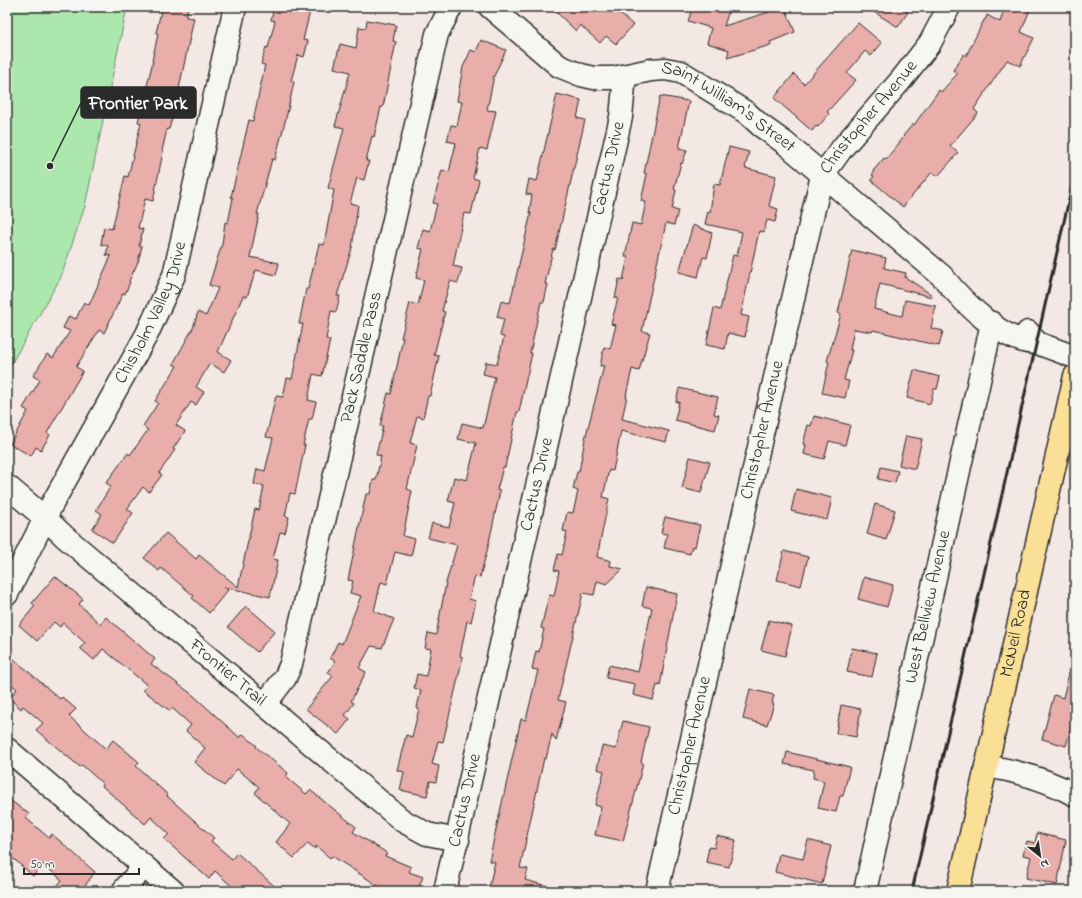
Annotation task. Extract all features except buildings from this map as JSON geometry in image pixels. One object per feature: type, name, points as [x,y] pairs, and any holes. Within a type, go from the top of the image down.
[{"type":"main road","name":"McNeil Road","points":[[958,891],[1075,376]]},
{"type":"street","name":"Chisholm Valley Drive","points":[[7,594],[45,518],[147,334],[174,275],[235,7]]},
{"type":"street","name":"Pack Saddle Pass","points":[[265,704],[285,678],[291,664],[433,50],[437,34],[451,7]]},
{"type":"street","name":"Saint William's Street","points":[[490,7],[559,66],[568,71],[594,78],[613,78],[665,69],[681,72],[747,113],[760,125],[785,143],[822,176],[942,276],[977,296],[1019,330],[1029,332],[1028,341]]},
{"type":"street","name":"Christopher Avenue","points":[[658,891],[822,176],[843,147],[901,80],[930,43],[949,7]]},
{"type":"street","name":"Cactus Drive","points":[[445,891],[458,840],[621,117],[625,76]]},
{"type":"street","name":"Saint William's Street","points":[[942,276],[961,300],[1008,335],[1075,358]]},
{"type":"street","name":"West Bellview Avenue","points":[[865,891],[992,323]]},
{"type":"street","points":[[978,381],[998,349],[1028,341]]},
{"type":"street","name":"Frontier Trail","points":[[7,486],[45,518],[65,538],[403,821],[427,834],[458,840]]},
{"type":"street","points":[[7,749],[173,891]]},
{"type":"street","points":[[986,766],[1008,770],[1035,778],[1061,787],[1075,795]]},
{"type":"street","points":[[123,891],[144,866]]},
{"type":"green space","points":[[7,7],[127,7],[85,206],[61,277],[7,371]]},
{"type":"railway","points":[[912,891],[1075,173]]},
{"type":"place","name":"Frontier Park","points":[[50,166]]}]
